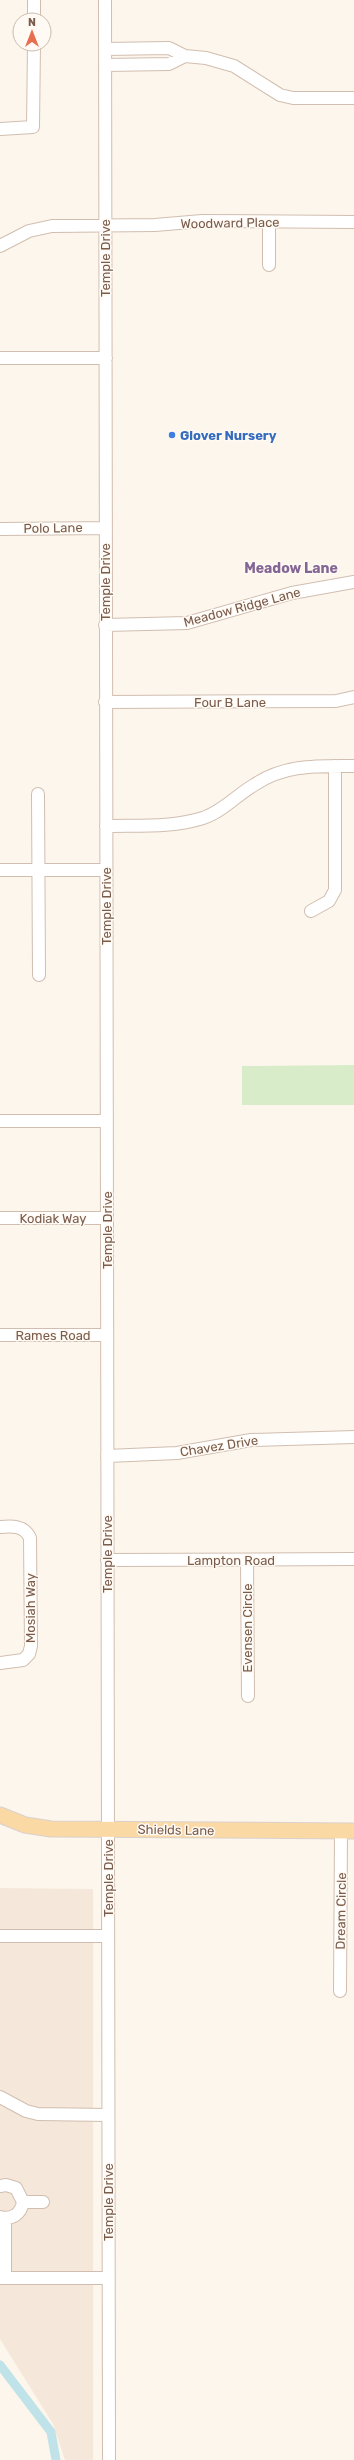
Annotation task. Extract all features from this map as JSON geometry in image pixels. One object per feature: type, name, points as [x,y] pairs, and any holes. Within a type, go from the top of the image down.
[{"type":"main road","name":"Shields Lane","points":[[0,1815],[34,1828],[348,1831]]},
{"type":"street","points":[[34,0],[34,12]]},
{"type":"street","name":"Temple Drive","points":[[105,0],[109,2460]]},
{"type":"street","points":[[105,49],[169,48],[185,56],[206,58],[234,66],[247,73],[270,91],[285,97],[354,98]]},
{"type":"street","points":[[0,128],[33,127],[34,52]]},
{"type":"street","points":[[105,64],[169,64],[185,56]]},
{"type":"street","name":"Woodward Place","points":[[0,246],[17,236],[39,228],[202,221],[354,222]]},
{"type":"street","points":[[269,222],[269,265]]},
{"type":"street","points":[[0,358],[106,358]]},
{"type":"street","name":"Polo Lane","points":[[0,529],[106,528]]},
{"type":"street","name":"Meadow Ridge Lane","points":[[105,625],[187,623],[292,592],[354,582]]},
{"type":"street","name":"Four B Lane","points":[[105,702],[336,701],[354,697]]},
{"type":"street","points":[[106,826],[166,826],[192,821],[216,812],[253,785],[276,772],[302,766],[354,766]]},
{"type":"street","points":[[311,911],[329,900],[335,890],[335,766]]},
{"type":"street","points":[[38,794],[38,975]]},
{"type":"street","points":[[0,870],[106,870]]},
{"type":"street","points":[[0,1121],[106,1121]]},
{"type":"street","name":"Kodiak Way","points":[[0,1218],[106,1218]]},
{"type":"street","name":"Rames Road","points":[[0,1335],[107,1335]]},
{"type":"street","name":"Chavez Drive","points":[[107,1456],[177,1453],[244,1441],[354,1437]]},
{"type":"street","name":"Mosiah Way","points":[[0,1526],[18,1527],[26,1531],[30,1542],[30,1650],[22,1660],[0,1662]]},
{"type":"street","name":"Lampton Road","points":[[107,1560],[354,1559]]},
{"type":"street","name":"Evensen Circle","points":[[247,1560],[248,1696]]},
{"type":"street","name":"Dream Circle","points":[[340,1991],[348,1831]]},
{"type":"street","points":[[0,1936],[108,1936]]},
{"type":"street","points":[[0,2097],[26,2111],[38,2114],[108,2115]]},
{"type":"street","points":[[0,2186],[6,2185],[16,2188],[23,2202],[19,2212],[2,2218],[2,2278],[108,2278]]},
{"type":"street","points":[[23,2202],[43,2202]]},
{"type":"shaded area","points":[[0,1888],[93,1889],[93,2460],[65,2460],[53,2424],[0,2339]]},
{"type":"green space","points":[[354,1065],[354,1105],[242,1105],[242,1066]]},
{"type":"waterway","points":[[0,2365],[51,2432],[56,2460]]},
{"type":"place","name":"Glover Nursery","points":[[172,435]]},
{"type":"district","name":"Meadow Lane","points":[[291,568]]}]
